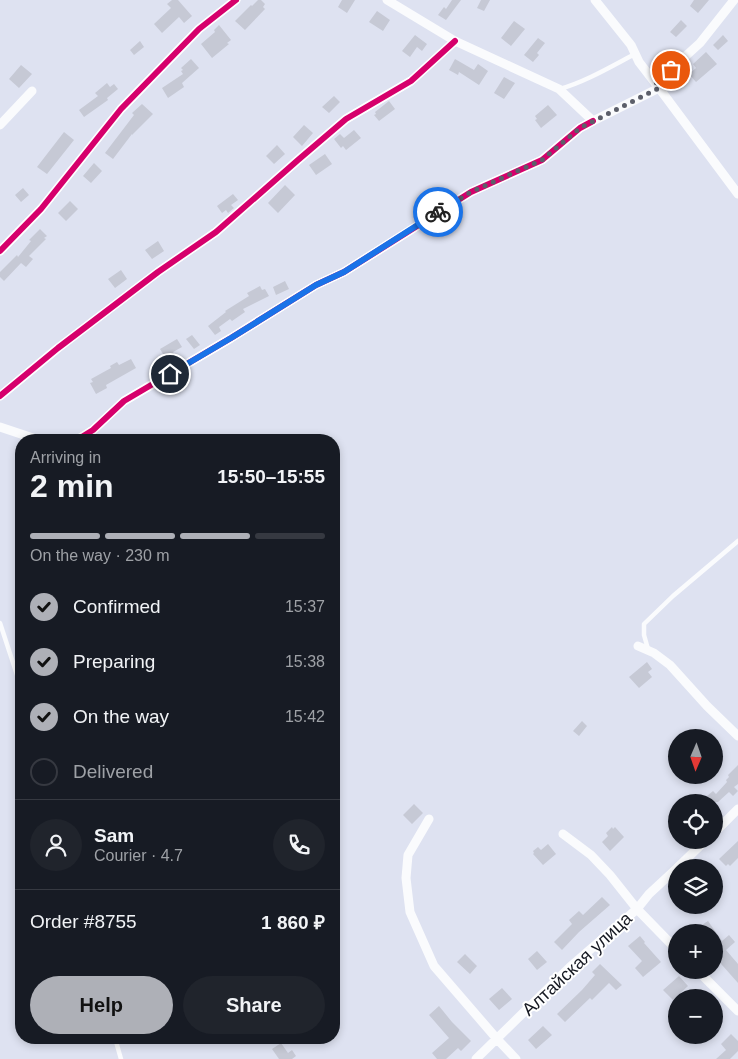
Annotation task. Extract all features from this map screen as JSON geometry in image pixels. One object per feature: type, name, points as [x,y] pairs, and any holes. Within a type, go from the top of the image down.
[{"type":"street","points":[[0,251],[41,209],[121,109],[199,29],[236,0]]},
{"type":"street","points":[[387,0],[455,40],[559,89],[593,121]]},
{"type":"street","points":[[595,0],[631,45],[639,62],[738,194]]},
{"type":"street","points":[[87,434],[124,401],[316,285],[344,272],[471,192],[542,160],[580,128],[658,86],[700,43],[734,0]]},
{"type":"street","points":[[0,396],[58,348],[216,232],[346,119],[411,81],[455,40]]},
{"type":"street","points":[[0,125],[32,91]]},
{"type":"street","points":[[0,428],[20,434]]},
{"type":"street","points":[[638,646],[670,665],[707,706],[738,736]]},
{"type":"street","points":[[723,823],[738,809]]},
{"type":"street","points":[[429,819],[408,855],[406,878],[410,912],[434,966],[516,1059]]},
{"type":"street","points":[[563,834],[591,855],[637,909],[668,941]]},
{"type":"street","name":"Алтайская улица","points":[[686,859],[697,849]]},
{"type":"street","name":"Алтайская улица","points":[[476,1059],[570,967],[637,909],[649,894],[668,876]]},
{"type":"street","points":[[706,979],[738,1011]]},
{"type":"lane","points":[[559,89],[595,76],[635,54]]},
{"type":"lane","points":[[649,651],[644,634],[644,624],[673,596],[738,541]]},
{"type":"lane","points":[[0,623],[15,669]]},
{"type":"lane","points":[[117,1044],[121,1059]]},
{"type":"building","points":[[172,0],[178,0],[192,16],[184,23],[179,17],[162,33],[154,24],[171,8],[167,4]]},
{"type":"building","points":[[258,0],[265,4],[263,7],[265,9],[245,30],[235,21]]},
{"type":"building","points":[[342,0],[355,0],[347,13],[338,7]]},
{"type":"building","points":[[452,0],[461,0],[446,20],[438,15],[444,7],[446,9]]},
{"type":"building","points":[[481,0],[490,0],[484,11],[477,8]]},
{"type":"building","points":[[694,0],[709,0],[698,13],[690,6]]},
{"type":"building","points":[[377,11],[390,20],[383,31],[369,22]]},
{"type":"building","points":[[681,20],[687,26],[676,37],[670,32]]},
{"type":"building","points":[[514,21],[525,29],[511,46],[501,38]]},
{"type":"building","points":[[219,25],[231,40],[227,43],[229,44],[212,58],[201,44],[215,32],[214,30]]},
{"type":"building","points":[[415,35],[427,44],[422,51],[417,47],[410,57],[402,51]]},
{"type":"building","points":[[723,35],[728,41],[718,50],[713,45]]},
{"type":"building","points":[[538,38],[545,43],[533,62],[524,55]]},
{"type":"building","points":[[140,41],[144,47],[134,55],[130,50]]},
{"type":"building","points":[[706,52],[717,64],[696,82],[689,74],[696,68],[693,64]]},
{"type":"building","points":[[191,59],[199,68],[182,83],[184,87],[168,98],[162,88],[183,74],[181,68]]},
{"type":"building","points":[[455,59],[474,70],[478,64],[488,71],[479,85],[459,72],[458,75],[449,70]]},
{"type":"building","points":[[21,65],[32,74],[19,88],[9,79]]},
{"type":"building","points":[[504,77],[515,83],[504,99],[494,93]]},
{"type":"building","points":[[107,83],[110,87],[114,84],[118,89],[107,98],[108,100],[84,117],[79,110],[98,96],[95,93]]},
{"type":"building","points":[[334,96],[340,102],[329,113],[322,107]]},
{"type":"building","points":[[389,101],[395,109],[379,121],[374,115],[376,114],[375,112]]},
{"type":"building","points":[[142,104],[153,114],[132,134],[113,159],[105,153],[134,115],[132,113]]},
{"type":"building","points":[[548,105],[557,115],[541,128],[535,120],[537,119],[535,116]]},
{"type":"building","points":[[304,125],[313,133],[302,146],[293,137]]},
{"type":"building","points":[[354,130],[361,138],[346,150],[343,146],[341,148],[334,139],[340,134],[344,138]]},
{"type":"building","points":[[64,132],[74,140],[47,174],[37,167]]},
{"type":"building","points":[[277,145],[285,154],[274,164],[266,156]]},
{"type":"building","points":[[325,154],[332,164],[316,175],[309,165]]},
{"type":"building","points":[[94,163],[102,171],[91,183],[83,176]]},
{"type":"building","points":[[285,185],[295,195],[278,213],[268,203]]},
{"type":"building","points":[[23,188],[29,195],[21,202],[15,195]]},
{"type":"building","points":[[233,194],[238,200],[231,205],[234,208],[228,213],[226,210],[222,213],[217,206]]},
{"type":"building","points":[[70,201],[78,209],[66,221],[58,213]]},
{"type":"building","points":[[40,229],[47,236],[29,256],[33,259],[26,267],[21,263],[4,281],[0,277],[0,272],[17,255],[18,257],[31,241],[29,240]]},
{"type":"building","points":[[158,241],[164,251],[152,259],[145,250]]},
{"type":"building","points":[[121,270],[127,279],[115,288],[108,279]]},
{"type":"building","points":[[285,281],[289,289],[276,295],[273,287]]},
{"type":"building","points":[[260,286],[262,290],[265,289],[269,296],[243,309],[245,312],[219,327],[221,331],[215,335],[208,326],[225,311],[249,296],[247,293]]},
{"type":"building","points":[[192,335],[200,345],[194,349],[186,339]]},
{"type":"building","points":[[177,339],[182,347],[173,352],[177,359],[169,364],[160,349]]},
{"type":"building","points":[[131,359],[136,368],[106,385],[107,388],[96,394],[90,383],[93,382],[91,379],[111,368],[110,366],[117,362],[119,365]]},
{"type":"building","points":[[647,662],[652,669],[648,672],[652,677],[639,688],[629,677]]},
{"type":"building","points":[[582,721],[587,726],[579,736],[573,731]]},
{"type":"building","points":[[738,765],[738,784],[734,787],[738,791],[733,796],[729,792],[723,797],[723,794],[716,794],[727,782],[728,775]]},
{"type":"building","points":[[414,804],[423,813],[412,824],[403,815]]},
{"type":"building","points":[[612,827],[613,829],[615,827],[624,837],[610,851],[602,842],[608,836],[606,833]]},
{"type":"building","points":[[738,841],[738,858],[730,866],[728,864],[726,866],[723,863],[723,859],[719,859]]},
{"type":"building","points":[[548,844],[556,854],[543,865],[533,854],[533,851],[538,847],[541,850]]},
{"type":"building","points":[[602,897],[610,905],[579,932],[562,950],[554,942],[572,924],[569,920],[579,911],[583,915]]},
{"type":"building","points":[[729,935],[735,942],[726,950],[738,964],[738,983],[723,966],[723,940]]},
{"type":"building","points":[[640,936],[661,962],[643,977],[635,968],[642,961],[628,946]]},
{"type":"building","points":[[537,951],[547,962],[537,970],[528,959]]},
{"type":"building","points":[[465,954],[477,966],[470,974],[457,962]]},
{"type":"building","points":[[600,964],[622,985],[616,990],[609,983],[565,1022],[557,1014],[595,975],[592,972]]},
{"type":"building","points":[[676,979],[682,979],[688,986],[685,989],[668,989],[668,995],[663,990]]},
{"type":"building","points":[[502,988],[512,999],[499,1010],[489,999]]},
{"type":"building","points":[[439,1006],[471,1041],[461,1051],[458,1048],[446,1059],[437,1059],[432,1053],[449,1038],[429,1015]]},
{"type":"building","points":[[543,1026],[552,1035],[536,1049],[528,1040]]},
{"type":"building","points":[[731,1034],[738,1041],[738,1051],[730,1059],[716,1059],[726,1050],[721,1044]]},
{"type":"building","points":[[282,1044],[288,1053],[292,1050],[296,1056],[292,1059],[279,1059],[272,1049]]},
{"type":"cycle path","points":[[0,251],[41,209],[121,109],[199,29],[236,0]]},
{"type":"cycle path","points":[[0,396],[58,348],[158,272],[216,232],[346,119],[411,81],[455,41]]},
{"type":"cycle path","points":[[87,434],[124,401],[316,285],[344,272],[471,192],[542,160],[580,128],[593,121]]},
{"type":"way so far","points":[[438,212],[471,192],[542,160],[580,128],[659,88],[656,83],[671,70]]},
{"type":"route","points":[[170,374],[316,285],[344,272],[438,212]]}]
